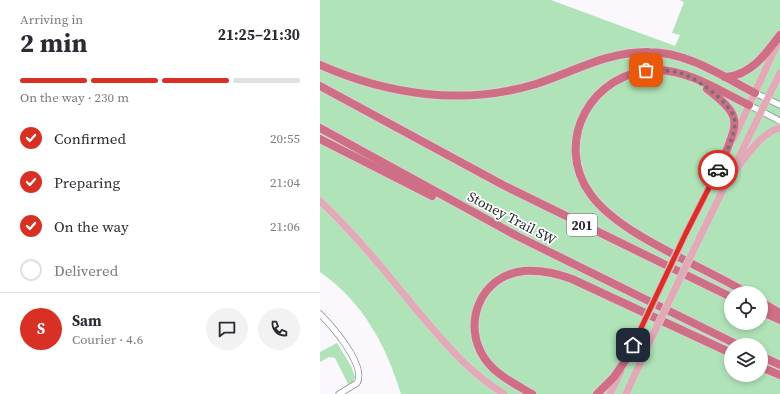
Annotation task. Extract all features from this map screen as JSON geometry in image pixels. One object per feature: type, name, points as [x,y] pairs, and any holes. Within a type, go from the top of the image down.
[{"type":"highway","points":[[724,77],[736,77],[748,70],[780,34]]},
{"type":"highway","points":[[320,65],[378,87],[435,95],[475,95],[517,89],[592,62],[630,52],[666,53],[683,58],[755,93]]},
{"type":"highway","points":[[734,286],[654,243],[600,206],[585,186],[576,165],[575,144],[580,124],[588,108],[602,90],[622,78],[646,70],[671,71],[696,80],[749,105]]},
{"type":"highway","points":[[696,80],[722,101],[729,109],[735,120],[735,129],[722,163]]},
{"type":"highway","name":"Stoney Trail SW","points":[[320,86],[503,185],[724,294]]},
{"type":"highway","name":"Stoney Trail SW","points":[[320,128],[517,236],[724,338]]},
{"type":"highway","points":[[320,139],[398,180],[517,236]]},
{"type":"highway","points":[[532,394],[504,377],[486,360],[480,350],[474,328],[478,304],[489,288],[507,276],[523,271],[548,272],[572,279],[724,350]]},
{"type":"highway","points":[[768,306],[780,313]]},
{"type":"highway","points":[[768,314],[780,320]]},
{"type":"highway","points":[[597,394],[614,377],[627,358]]},
{"type":"highway","points":[[768,359],[780,365]]},
{"type":"highway","points":[[768,370],[780,375]]},
{"type":"main road","points":[[610,394],[686,233],[722,163],[780,38]]},
{"type":"main road","points":[[626,394],[651,339],[780,73]]},
{"type":"main road","points":[[728,181],[764,136],[770,131],[780,128]]},
{"type":"main road","points":[[320,201],[358,240],[454,354],[501,393]]},
{"type":"street","points":[[755,93],[780,105]]},
{"type":"street","points":[[749,105],[780,121]]},
{"type":"street","points":[[320,314],[343,340],[360,373],[357,383],[339,394]]},
{"type":"green space","points":[[320,0],[551,0],[675,46],[680,35],[672,33],[684,2],[679,0],[780,0],[780,394],[401,394],[388,358],[371,326],[349,297],[320,272]]},
{"type":"green space","points":[[337,343],[351,366],[355,377],[353,382],[348,384],[335,358],[329,357],[320,362],[320,352]]},
{"type":"way so far","points":[[646,70],[671,71],[696,80],[729,109],[735,120],[735,129],[718,170]]},
{"type":"route","points":[[633,345],[686,233],[718,170]]}]
